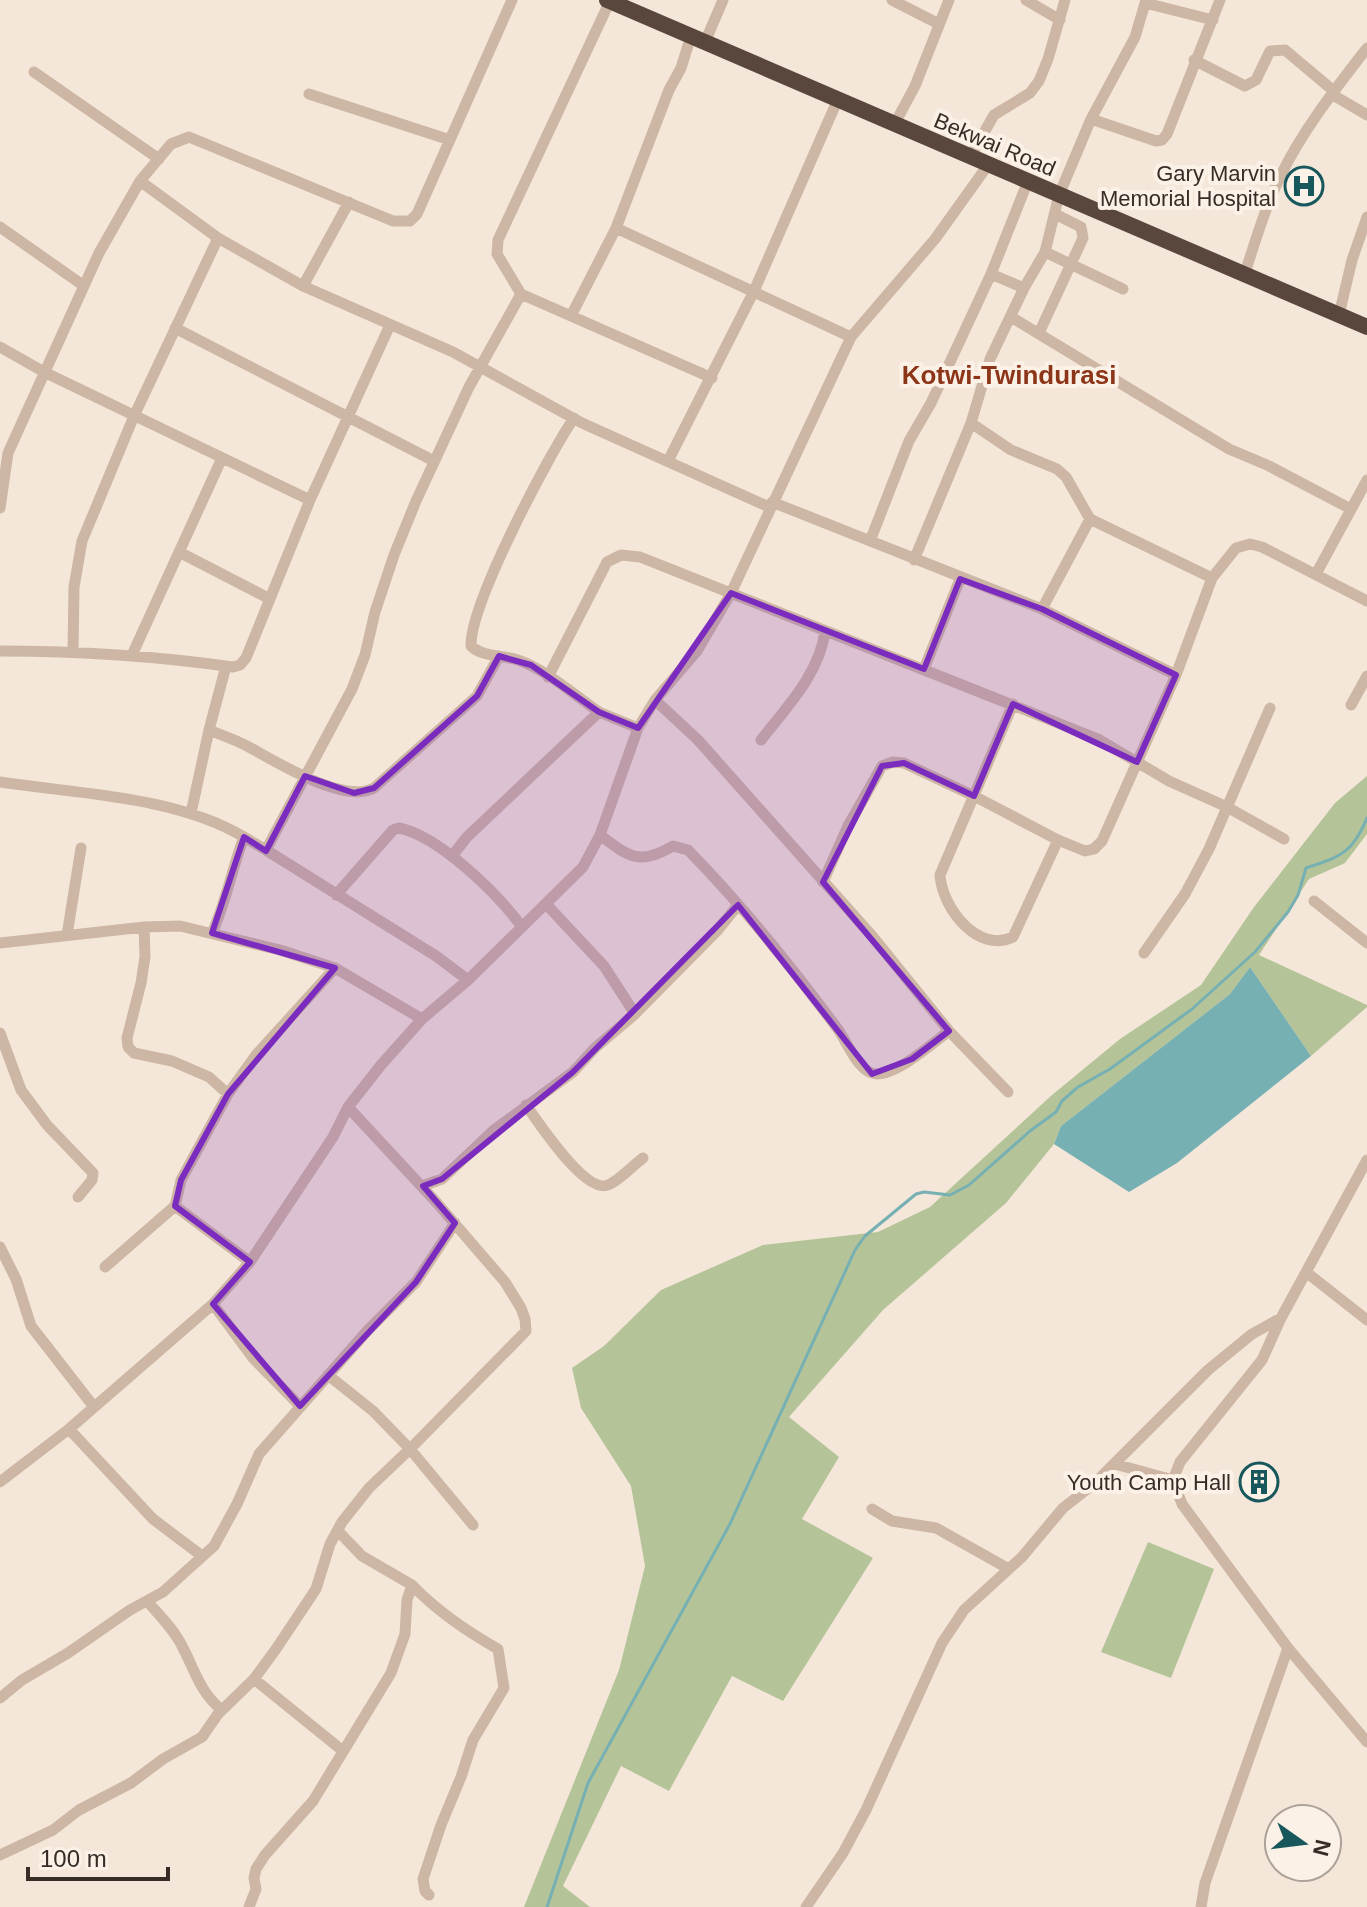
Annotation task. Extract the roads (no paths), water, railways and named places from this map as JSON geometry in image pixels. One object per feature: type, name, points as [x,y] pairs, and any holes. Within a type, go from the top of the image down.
[{"type":"highway","name":"Bekwai Road","points":[[608,1],[1367,327]]},
{"type":"street","points":[[0,508],[8,453],[99,253],[140,181],[171,144],[189,137],[393,221],[410,221],[417,214],[512,0]]},
{"type":"street","points":[[572,314],[616,228],[669,90],[723,0]]},
{"type":"street","points":[[892,0],[939,24]]},
{"type":"street","points":[[894,125],[915,86],[949,0]]},
{"type":"street","points":[[1026,0],[1060,20]]},
{"type":"street","points":[[970,157],[994,115],[1030,93],[1039,81],[1065,0]]},
{"type":"street","points":[[1091,119],[1162,140],[1220,0]]},
{"type":"street","points":[[608,1],[498,240],[497,254],[521,294],[712,378]]},
{"type":"street","points":[[914,560],[971,423],[990,359],[1045,252],[1059,195],[1091,119],[1135,37],[1146,2],[1213,20]]},
{"type":"street","points":[[1244,276],[1280,176],[1300,140],[1367,48]]},
{"type":"street","points":[[1194,60],[1245,86],[1256,80],[1270,51],[1285,50],[1334,94],[1367,115]]},
{"type":"street","points":[[34,72],[159,159]]},
{"type":"street","points":[[309,94],[450,140]]},
{"type":"street","points":[[668,461],[754,291],[838,99]]},
{"type":"street","points":[[0,1482],[69,1429],[213,1304],[250,1262],[333,1137],[348,1107],[381,1065],[422,1019],[468,980],[583,867],[600,835],[638,728],[655,700],[697,651],[731,593],[851,337],[935,239],[988,165]]},
{"type":"street","points":[[140,181],[218,238],[303,286],[480,365],[574,418],[770,505],[1042,609],[1176,675]]},
{"type":"street","points":[[870,541],[909,441],[931,403],[991,274],[1028,181]]},
{"type":"street","points":[[303,286],[349,202]]},
{"type":"street","points":[[1039,333],[1072,265],[1084,232],[1081,227],[1055,214]]},
{"type":"street","points":[[1339,315],[1352,260],[1366,221]]},
{"type":"street","points":[[0,227],[84,286]]},
{"type":"street","points":[[616,228],[851,337]]},
{"type":"street","points":[[73,651],[74,587],[82,541],[134,416],[218,238]]},
{"type":"street","points":[[1045,252],[1123,289]]},
{"type":"street","points":[[991,274],[1024,288]]},
{"type":"street","points":[[266,850],[359,673],[394,555],[434,461],[480,365],[521,294]]},
{"type":"street","points":[[1011,317],[1229,449],[1267,465],[1351,509]]},
{"type":"street","points":[[0,651],[73,651],[240,665],[246,658],[310,500],[390,325]]},
{"type":"street","points":[[175,328],[434,461]]},
{"type":"street","points":[[0,347],[44,372],[310,500]]},
{"type":"street","points":[[574,418],[519,517],[479,607],[470,635],[471,646],[476,651],[531,665],[599,712],[638,728]]},
{"type":"street","points":[[971,423],[1011,450],[1057,469],[1066,477],[1090,519],[1212,578]]},
{"type":"street","points":[[132,655],[222,458]]},
{"type":"street","points":[[1316,574],[1351,509],[1363,495],[1367,480]]},
{"type":"street","points":[[1042,609],[1090,519]]},
{"type":"street","points":[[823,882],[848,826],[882,766],[893,762],[904,763],[974,796],[1058,840],[1085,851],[1094,849],[1102,841],[1176,675],[1212,578],[1236,548],[1250,544],[1262,547],[1367,601]]},
{"type":"street","points":[[181,553],[270,599]]},
{"type":"street","points":[[548,677],[607,562],[621,555],[640,557],[1098,739],[1169,781],[1227,807],[1284,839]]},
{"type":"street","points":[[924,669],[960,579]]},
{"type":"street","points":[[761,740],[807,678],[823,646],[825,631]]},
{"type":"street","points":[[209,730],[244,744],[305,776],[354,793],[365,793],[477,696],[499,656]]},
{"type":"street","points":[[191,813],[226,666]]},
{"type":"street","points":[[1351,705],[1367,676]]},
{"type":"street","points":[[655,700],[698,740],[873,937],[949,1031],[1008,1092]]},
{"type":"street","points":[[1013,704],[940,875],[940,887],[962,921],[979,938],[993,943],[1013,937],[1058,840]]},
{"type":"street","points":[[1144,953],[1185,894],[1209,849],[1270,708]]},
{"type":"street","points":[[452,856],[467,837],[599,712]]},
{"type":"street","points":[[0,782],[191,813],[266,850],[436,956],[468,980]]},
{"type":"street","points":[[336,895],[393,830],[399,828],[452,856],[493,892],[522,927]]},
{"type":"street","points":[[600,835],[621,850],[643,859],[655,857],[673,846],[688,850],[738,905],[839,1030],[862,1066],[872,1074],[879,1074],[912,1059],[949,1031]]},
{"type":"street","points":[[212,933],[244,837]]},
{"type":"street","points":[[67,935],[81,848]]},
{"type":"street","points":[[1314,901],[1367,943]]},
{"type":"street","points":[[546,904],[604,966],[635,1014]]},
{"type":"street","points":[[422,1186],[442,1179],[494,1130],[573,1072],[595,1048],[635,1014],[717,931],[738,905]]},
{"type":"street","points":[[0,943],[180,926],[280,950],[335,968],[422,1019]]},
{"type":"street","points":[[144,927],[145,957],[127,1038],[128,1047],[134,1053],[172,1061],[209,1077],[228,1094]]},
{"type":"street","points":[[105,1267],[175,1206],[181,1180],[228,1094],[256,1055],[335,968]]},
{"type":"street","points":[[0,1033],[21,1090],[47,1125],[93,1173],[93,1178],[78,1197]]},
{"type":"street","points":[[526,1105],[568,1160],[586,1180],[597,1186],[609,1185],[643,1158]]},
{"type":"street","points":[[0,1855],[53,1830],[79,1810],[131,1783],[163,1759],[202,1737],[222,1710],[254,1679],[316,1589],[330,1544],[369,1488],[526,1331],[521,1308],[505,1282],[348,1107]]},
{"type":"street","points":[[1367,1160],[1281,1318],[1262,1360],[1180,1462],[1173,1480],[1182,1504],[1288,1648],[1367,1742]]},
{"type":"street","points":[[437,1203],[442,1179]]},
{"type":"street","points":[[175,1206],[250,1262]]},
{"type":"street","points":[[0,1698],[22,1680],[176,1581],[214,1546],[227,1526],[259,1454],[416,1282],[455,1223]]},
{"type":"street","points":[[0,1247],[16,1279],[31,1326],[94,1407]]},
{"type":"street","points":[[1306,1272],[1367,1320]]},
{"type":"street","points":[[213,1304],[253,1358],[300,1406]]},
{"type":"street","points":[[806,1907],[843,1853],[866,1810],[942,1643],[964,1610],[1009,1569],[1063,1508],[1115,1464],[1208,1370],[1252,1334],[1281,1318]]},
{"type":"street","points":[[328,1375],[373,1411],[410,1449],[473,1525]]},
{"type":"street","points":[[69,1429],[153,1519],[202,1556]]},
{"type":"street","points":[[1115,1464],[1173,1480]]},
{"type":"street","points":[[872,1509],[892,1521],[936,1528],[1009,1569]]},
{"type":"street","points":[[338,1531],[362,1556],[412,1585],[434,1608],[498,1649],[504,1688],[473,1740],[459,1785],[441,1825],[423,1879],[429,1895]]},
{"type":"street","points":[[249,1907],[256,1889],[254,1878],[260,1862],[313,1801],[395,1664],[405,1634],[407,1600],[412,1585]]},
{"type":"street","points":[[147,1601],[175,1634],[201,1685],[222,1710]]},
{"type":"street","points":[[1201,1907],[1205,1883],[1288,1648]]},
{"type":"street","points":[[254,1679],[343,1751]]},
{"type":"water","points":[[1250,967],[1311,1056],[1177,1163],[1129,1192],[1054,1144],[1061,1126],[1230,994]]},
{"type":"waterway","points":[[547,1907],[588,1783],[730,1524],[855,1250],[865,1236],[916,1194],[950,1195],[969,1185],[1056,1112],[1062,1101],[1078,1087],[1110,1069],[1192,1009],[1255,952],[1288,912],[1298,895],[1306,868],[1344,852],[1356,839],[1367,818]]},
{"type":"place","name":"Gary Marvin Memorial Hospital","points":[[1304,186]]},
{"type":"place","name":"Youth Camp Hall","points":[[1259,1482]]},
{"type":"district","name":"Kotwi-Twindurasi","points":[[1009,375]]}]
